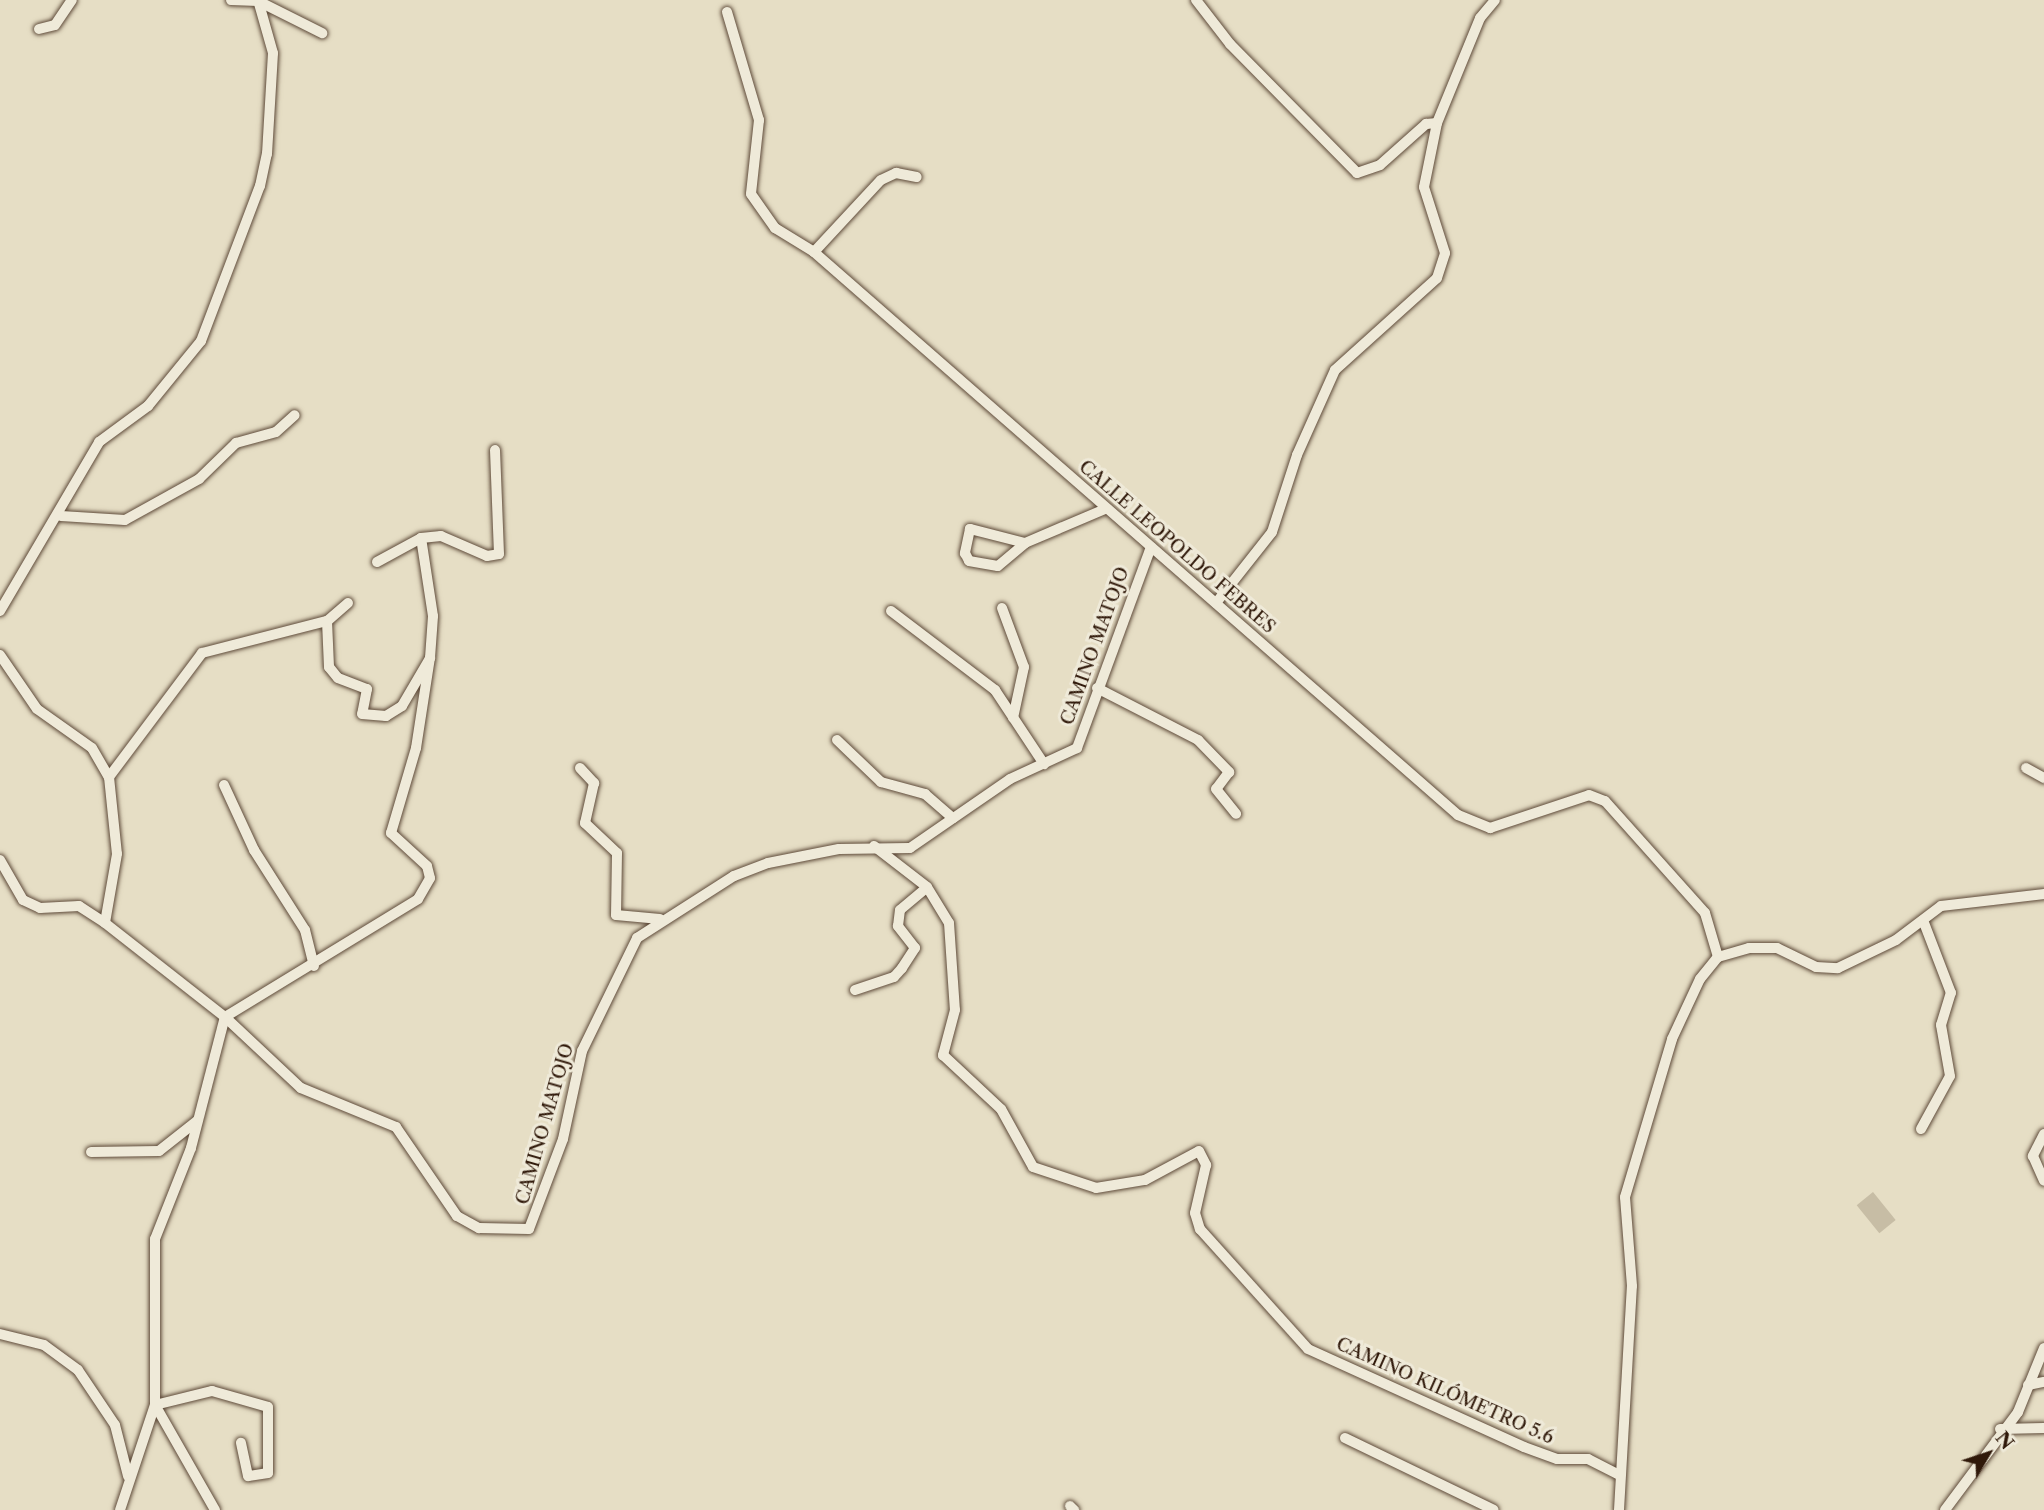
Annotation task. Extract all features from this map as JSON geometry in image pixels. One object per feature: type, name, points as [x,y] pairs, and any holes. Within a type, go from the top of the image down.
[{"type":"street","points":[[38,29],[55,25],[72,0]]},
{"type":"street","points":[[231,0],[258,1],[321,33]]},
{"type":"street","points":[[1196,0],[1230,44],[1357,173],[1380,165],[1426,124],[1437,123]]},
{"type":"street","points":[[1216,603],[1272,532],[1297,455],[1335,370],[1437,278],[1445,253],[1424,187],[1437,123],[1480,18],[1495,0]]},
{"type":"street","points":[[0,611],[61,516],[99,442],[148,406],[193,356],[255,201],[268,140],[273,53],[258,1]]},
{"type":"street","name":"CALLE LEOPOLDO FEBRES","points":[[727,12],[758,120],[751,194],[775,228],[814,252],[1105,509],[1474,826],[1503,826],[1589,795],[1605,801],[1705,914],[1718,957]]},
{"type":"street","points":[[814,252],[881,180],[896,173],[917,177]]},
{"type":"street","points":[[61,516],[125,520],[199,479],[236,443],[276,432],[295,415]]},
{"type":"street","points":[[377,562],[421,538],[442,536],[486,556],[499,554],[495,450]]},
{"type":"street","points":[[1024,543],[970,529],[965,553],[969,561],[998,566],[1024,543],[1105,509]]},
{"type":"street","points":[[120,1510],[128,1476],[155,1405],[155,1239],[197,1121],[225,1017],[314,966],[348,937],[418,899],[430,878],[427,866],[391,833],[416,748],[430,658],[433,616],[421,538]]},
{"type":"street","name":"CAMINO MATOJO","points":[[0,860],[23,900],[40,908],[79,906],[105,923],[225,1017],[301,1088],[396,1127],[457,1216],[479,1228],[529,1229],[563,1139],[582,1051],[637,938],[660,919],[768,863],[874,846],[910,848],[953,818],[1044,764],[1077,748],[1151,547]]},
{"type":"street","points":[[109,777],[202,653],[327,621],[348,603]]},
{"type":"street","points":[[1002,608],[1024,667],[1013,718]]},
{"type":"street","points":[[891,611],[995,690],[1044,764]]},
{"type":"street","points":[[327,621],[329,667],[338,678],[367,689],[362,714],[369,718],[402,706],[430,658]]},
{"type":"street","points":[[0,655],[37,709],[92,748],[109,777],[117,855],[105,923]]},
{"type":"street","points":[[1097,688],[1198,740],[1229,772],[1216,789],[1236,814]]},
{"type":"street","points":[[837,740],[881,782],[925,794],[953,818]]},
{"type":"street","points":[[580,768],[594,783],[585,823],[617,853],[616,915],[660,919]]},
{"type":"street","points":[[2026,768],[2044,778]]},
{"type":"street","points":[[224,785],[254,850],[305,930],[314,966]]},
{"type":"street","name":"CAMINO KILÓMETRO 5.6","points":[[874,846],[927,887],[949,923],[956,967],[955,1010],[943,1055],[1001,1109],[1033,1167],[1096,1188],[1145,1180],[1199,1152],[1206,1165],[1195,1213],[1200,1229],[1308,1349],[1524,1447],[1557,1459],[1588,1459],[1620,1475]]},
{"type":"street","points":[[855,990],[894,977],[902,968],[915,948],[898,926],[900,910],[927,887]]},
{"type":"street","points":[[1619,1510],[1632,1286],[1625,1197],[1672,1040],[1693,991],[1718,957],[1777,948],[1816,967],[1838,968],[1858,962],[1941,906],[2044,894]]},
{"type":"street","points":[[1921,1129],[1950,1076],[1941,1025],[1951,993],[1923,920]]},
{"type":"street","points":[[92,1152],[159,1151],[197,1121]]},
{"type":"street","points":[[2044,1134],[2039,1158],[2044,1181]]},
{"type":"street","points":[[0,1334],[44,1345],[78,1370],[115,1425],[128,1476]]},
{"type":"street","points":[[1945,1510],[2000,1429],[2018,1412],[2044,1348]]},
{"type":"street","points":[[2028,1385],[2044,1382]]},
{"type":"street","points":[[155,1405],[212,1391],[268,1407],[268,1473],[248,1476],[241,1443]]},
{"type":"street","points":[[155,1405],[215,1510]]},
{"type":"street","points":[[2000,1429],[2044,1428]]},
{"type":"street","points":[[1345,1438],[1494,1510]]},
{"type":"shaded area","points":[[1873,1192],[1896,1220],[1879,1233],[1857,1205]]}]
